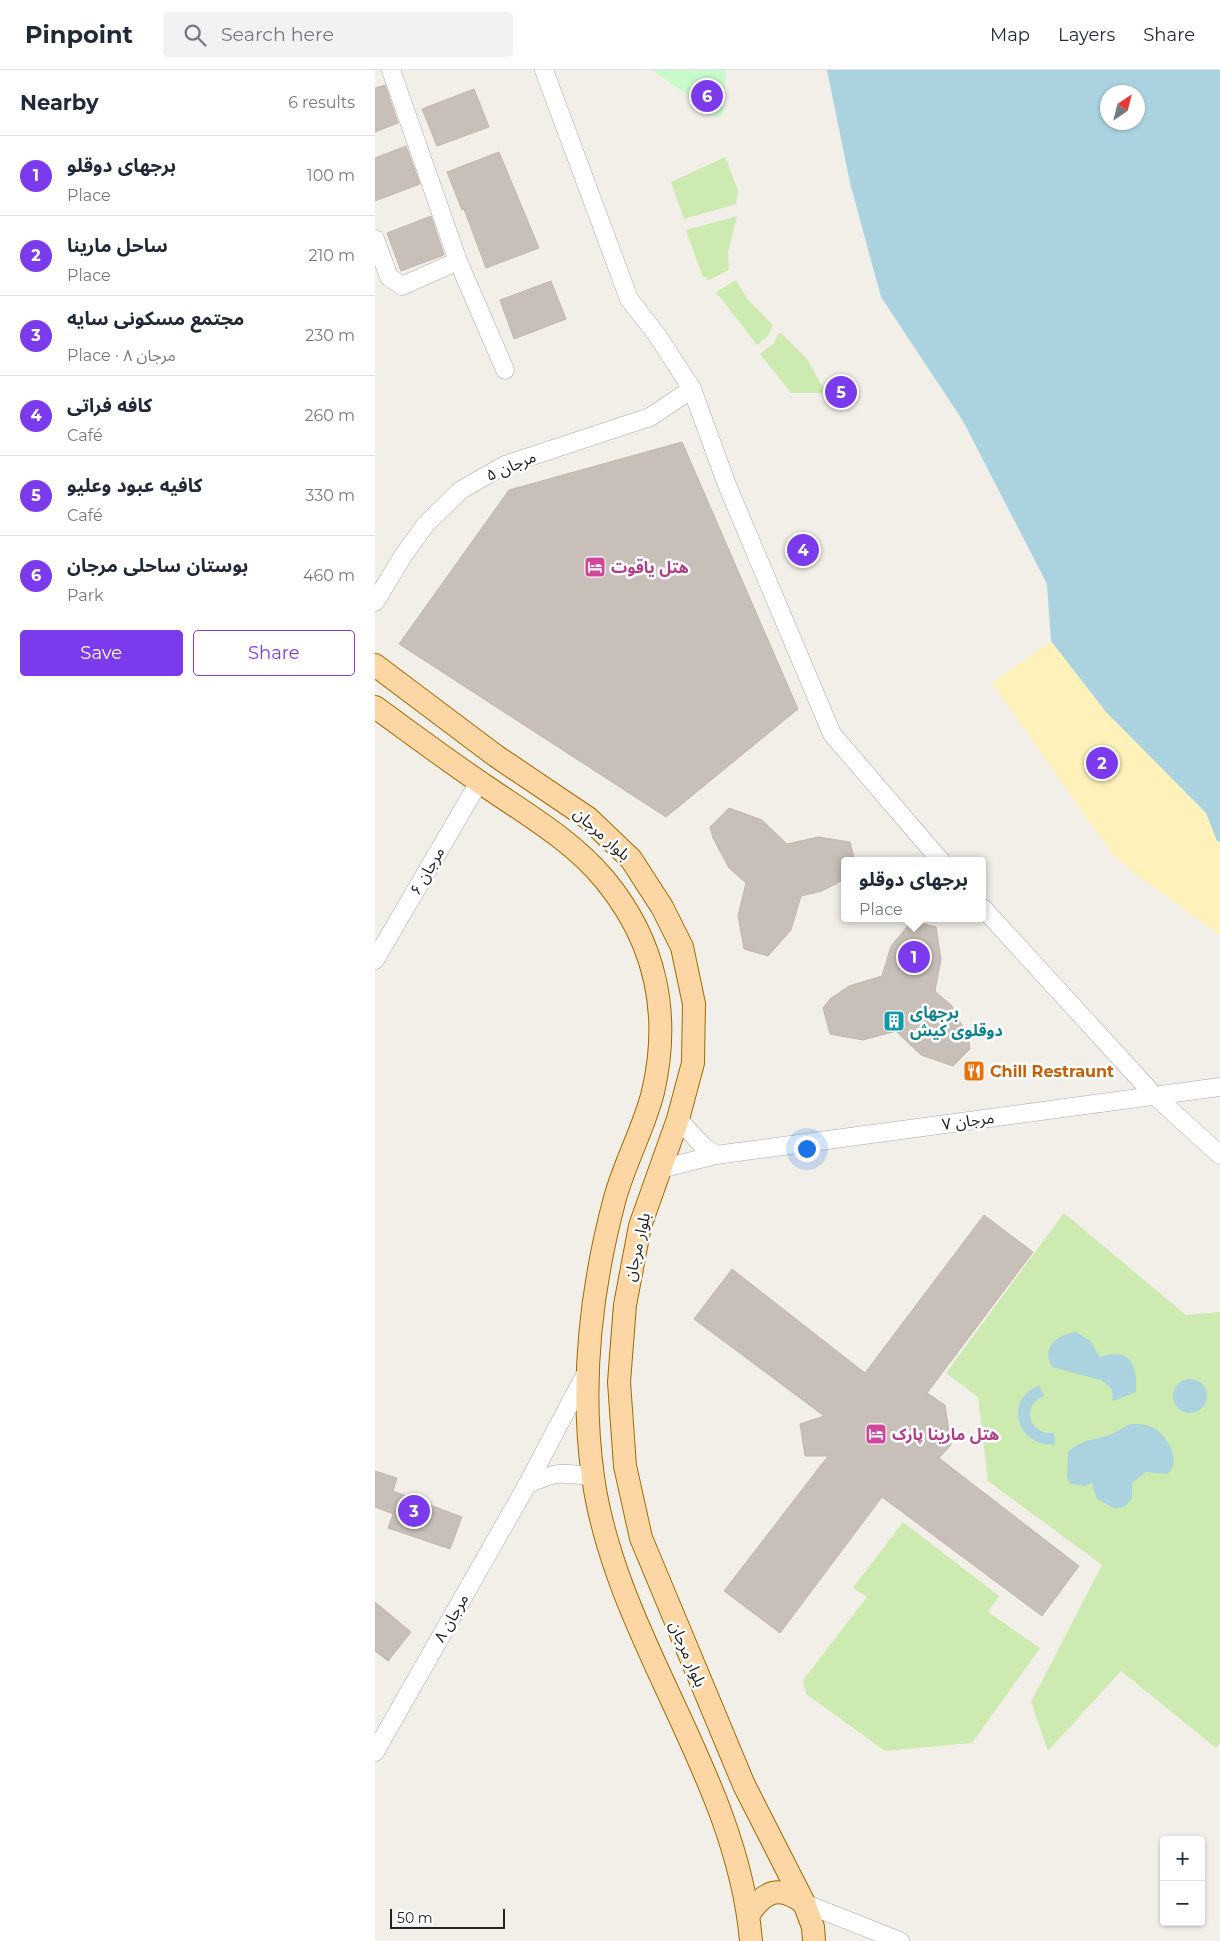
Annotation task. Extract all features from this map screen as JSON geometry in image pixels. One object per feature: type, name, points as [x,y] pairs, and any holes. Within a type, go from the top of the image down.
[{"type":"main road","name":"بلوار مرجان","points":[[375,665],[497,756],[588,818],[631,859],[662,907],[682,947],[694,1004],[693,1063],[678,1119],[640,1226],[625,1305],[619,1382],[625,1466],[641,1538],[744,1785],[804,1903],[813,1927],[814,1941]]},
{"type":"main road","name":"بلوار مرجان","points":[[375,707],[570,845],[605,880],[633,921],[650,959],[660,1004],[659,1056],[652,1094],[615,1198],[594,1299],[586,1373],[593,1477],[608,1543],[642,1635],[716,1800],[735,1856],[749,1914],[751,1941]]},
{"type":"main road","points":[[479,782],[497,756]]},
{"type":"main road","points":[[749,1914],[759,1900],[773,1892],[790,1893],[804,1903]]},
{"type":"street","points":[[391,70],[458,261],[505,370]]},
{"type":"street","points":[[544,70],[629,298],[692,388],[727,485],[831,734],[938,857]]},
{"type":"street","points":[[375,239],[389,276],[402,286],[458,261]]},
{"type":"street","name":"مرجان ۵","points":[[375,602],[403,556],[426,524],[461,490],[505,464],[650,417],[692,388]]},
{"type":"street","name":"مرجان ۶","points":[[375,960],[479,782]]},
{"type":"street","points":[[986,911],[1155,1096],[1220,1155]]},
{"type":"street","name":"مرجان ۷","points":[[660,1169],[716,1155],[1220,1087]]},
{"type":"street","points":[[678,1119],[703,1146],[716,1155]]},
{"type":"street","name":"مرجان ۸","points":[[375,1752],[527,1485],[586,1373]]},
{"type":"street","points":[[527,1485],[551,1474],[567,1473],[593,1477]]},
{"type":"street","points":[[804,1903],[900,1941]]},
{"type":"green space","points":[[652,70],[726,70],[723,113],[719,118],[711,115],[701,104]]},
{"type":"green space","points":[[725,157],[738,190],[736,204],[684,219],[671,182]]},
{"type":"green space","points":[[737,216],[728,253],[729,270],[709,280],[702,275],[686,230]]},
{"type":"green space","points":[[736,280],[748,300],[773,325],[768,336],[757,345],[716,292]]},
{"type":"green space","points":[[781,333],[807,359],[826,393],[791,393],[760,354],[774,343],[778,334]]},
{"type":"green space","points":[[1064,1213],[1186,1315],[1220,1312],[1220,1743],[1216,1748],[1121,1671],[1048,1751],[1031,1702],[1102,1565],[988,1481],[978,1397],[946,1373]]},
{"type":"green space","points":[[903,1522],[999,1596],[988,1612],[1040,1648],[972,1743],[885,1751],[806,1694],[803,1680],[867,1597],[853,1588]]},
{"type":"sand","points":[[1051,641],[1106,712],[1206,813],[1217,841],[1220,842],[1220,935],[1134,873],[1113,855],[992,683]]},
{"type":"water","points":[[827,70],[1220,70],[1220,842],[1217,841],[1206,813],[1106,712],[1051,641],[1047,584],[963,421],[881,297],[850,183]]},
{"type":"water","points":[[1076,1332],[1090,1341],[1100,1357],[1119,1354],[1130,1361],[1136,1374],[1136,1392],[1113,1401],[1111,1388],[1101,1380],[1052,1367],[1048,1353],[1050,1347],[1057,1339]]},
{"type":"water","points":[[1190,1379],[1202,1384],[1207,1396],[1202,1408],[1190,1413],[1178,1408],[1173,1396],[1178,1384]]},
{"type":"water","points":[[1039,1385],[1044,1396],[1032,1406],[1030,1412],[1031,1419],[1039,1430],[1045,1433],[1054,1433],[1055,1444],[1042,1443],[1031,1439],[1019,1422],[1018,1411],[1021,1401],[1028,1392]]},
{"type":"water","points":[[1130,1424],[1147,1425],[1157,1430],[1166,1439],[1172,1451],[1173,1464],[1167,1474],[1146,1472],[1132,1483],[1132,1498],[1125,1507],[1114,1508],[1097,1499],[1092,1483],[1085,1486],[1071,1484],[1067,1478],[1068,1452],[1089,1440],[1112,1434]]},
{"type":"building","points":[[385,85],[398,123],[375,132],[375,88]]},
{"type":"building","points":[[474,89],[489,127],[437,146],[422,109]]},
{"type":"building","points":[[406,146],[420,184],[375,201],[375,158]]},
{"type":"building","points":[[499,152],[539,248],[486,268],[464,209],[462,210],[447,172]]},
{"type":"building","points":[[431,216],[444,255],[401,271],[387,233]]},
{"type":"building","points":[[551,281],[566,319],[514,339],[500,300]]},
{"type":"building","name":"هتل یاقوت","points":[[682,442],[798,709],[666,817],[399,644],[509,490]]},
{"type":"building","points":[[729,808],[762,820],[787,844],[818,837],[850,842],[854,857],[841,857],[841,881],[822,891],[801,896],[791,930],[768,956],[744,949],[738,916],[746,883],[729,868],[713,838],[710,827]]},
{"type":"building","name":"برجهای دوقلوی کیش","points":[[911,922],[936,927],[941,959],[935,991],[952,1006],[968,1037],[970,1049],[953,1066],[921,1055],[896,1031],[863,1040],[830,1034],[823,1008],[830,999],[849,986],[882,976],[891,946]]},
{"type":"building","name":"هتل مارینا پارک","points":[[984,1215],[1033,1252],[927,1393],[945,1405],[951,1445],[939,1458],[1079,1566],[1042,1616],[882,1497],[780,1633],[724,1591],[828,1456],[805,1456],[800,1424],[824,1416],[694,1319],[732,1269],[865,1373]]},
{"type":"building","points":[[375,1471],[397,1478],[393,1491],[462,1517],[450,1549],[388,1528],[393,1514],[375,1507]]},
{"type":"building","points":[[375,1602],[411,1632],[388,1661],[375,1651]]},
{"type":"place","name":"بوستان ساحلی مرجان","points":[[707,96]]},
{"type":"place","name":"کافیه عبود وعلیو","points":[[841,392]]},
{"type":"place","name":"کافه فراتی","points":[[803,550]]},
{"type":"place","name":"هتل یاقوت","points":[[595,567]]},
{"type":"place","name":"ساحل مارینا","points":[[1102,763]]},
{"type":"place","name":"برجهای دوقلو","points":[[914,957]]},
{"type":"place","name":"برجهای دوقلوی کیش","points":[[894,1021]]},
{"type":"place","name":"Chill Restraunt","points":[[974,1071]]},
{"type":"place","name":"هتل مارینا پارک","points":[[876,1434]]},
{"type":"place","name":"مجتمع مسکونی سایه","points":[[414,1511]]}]
